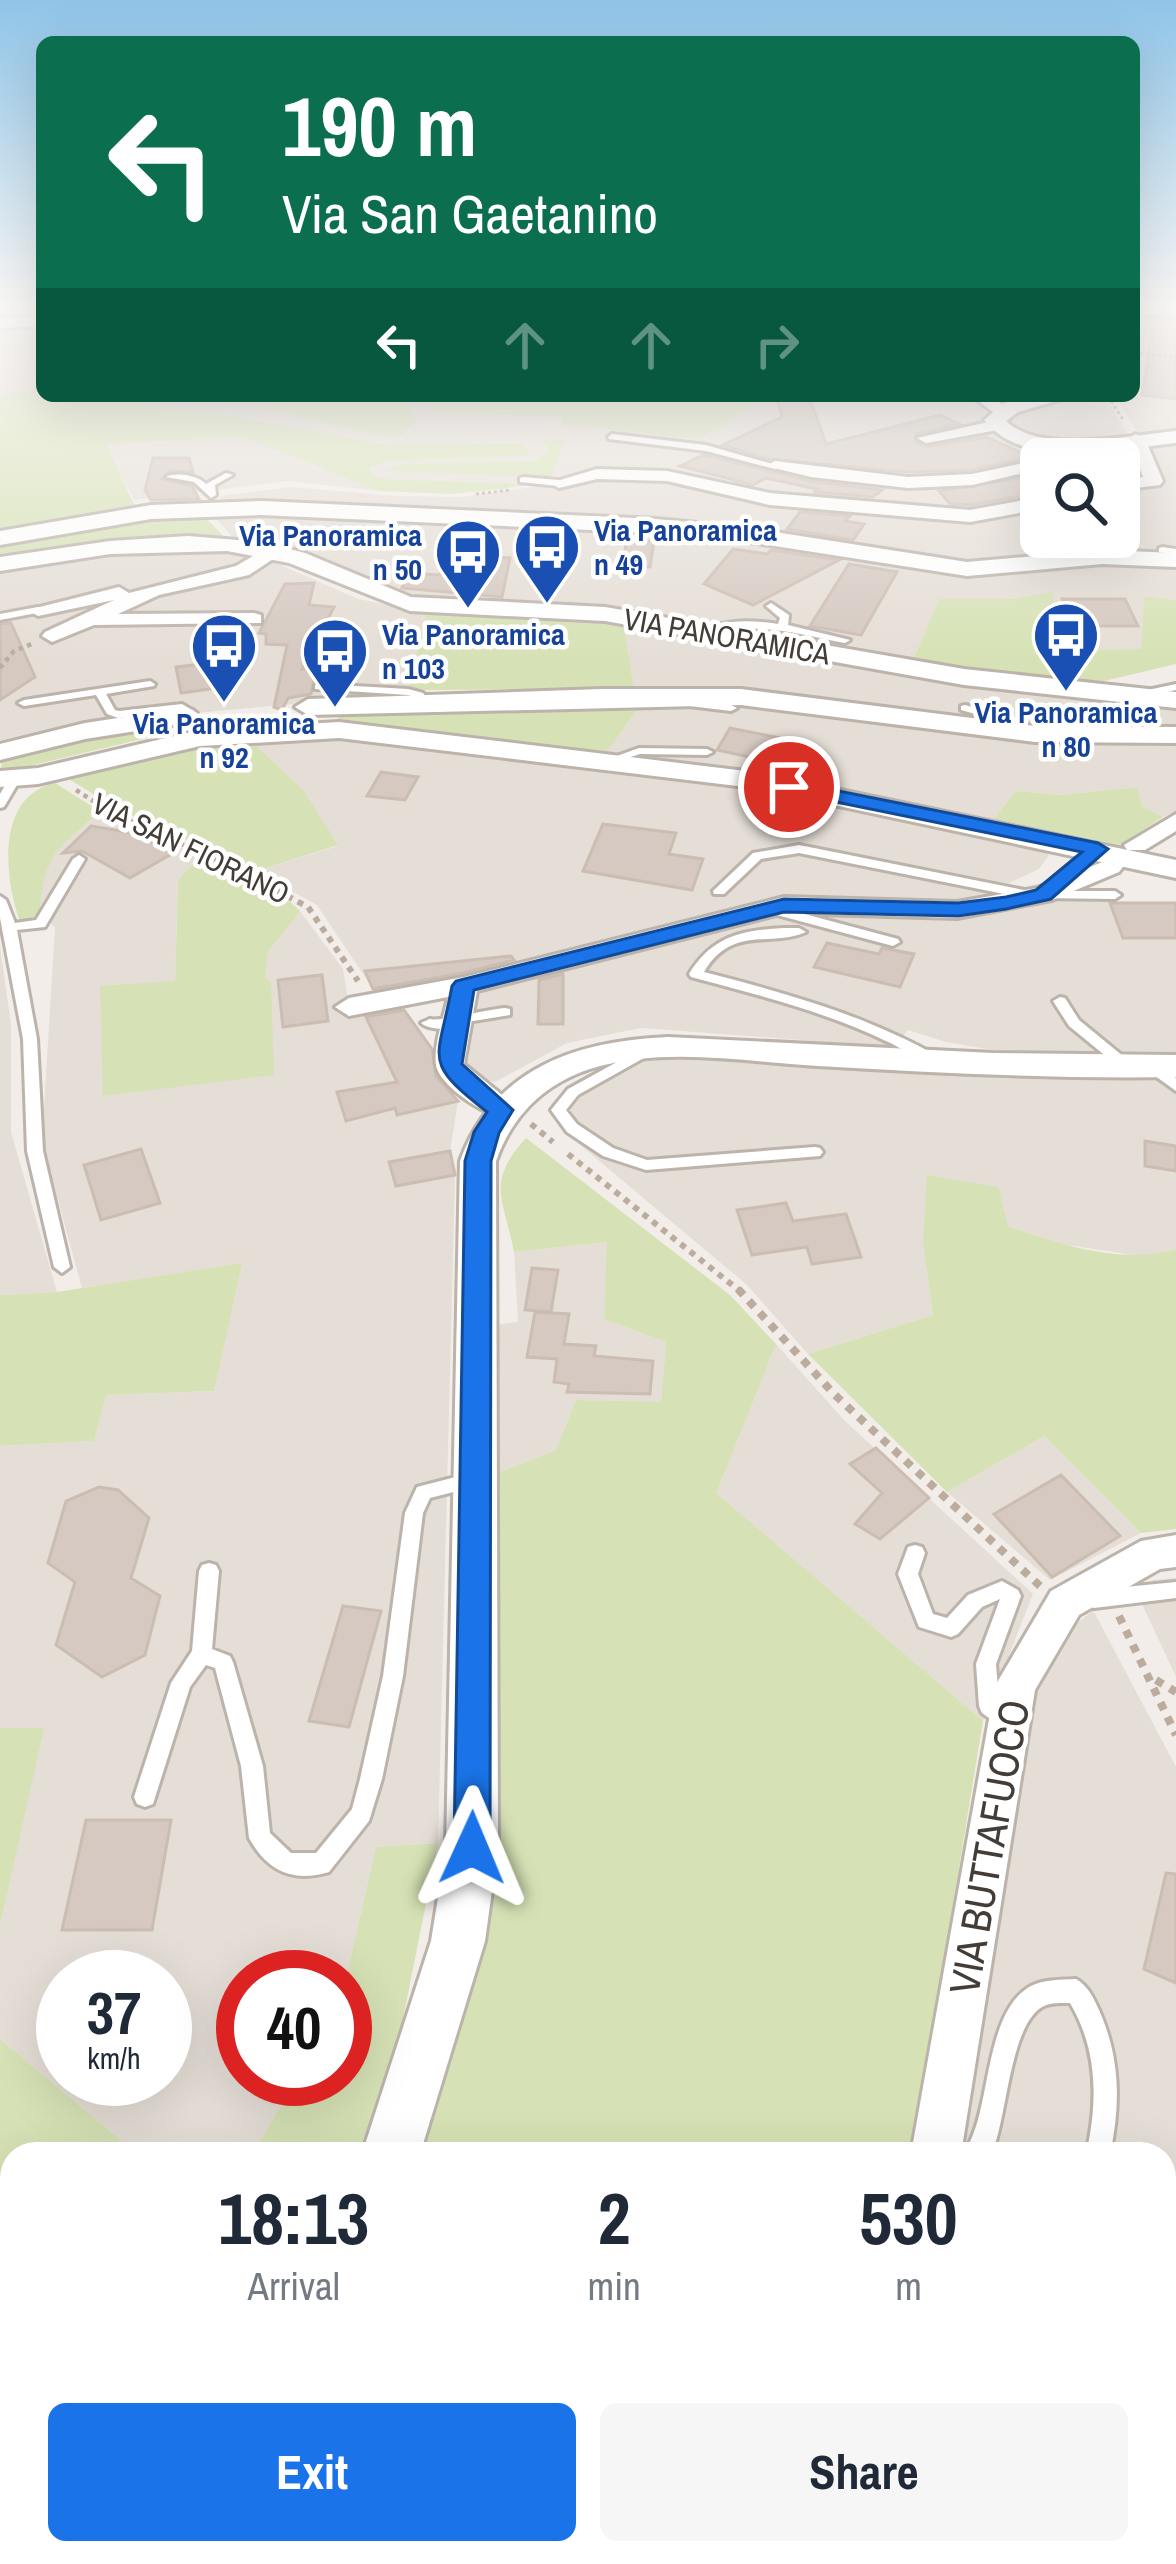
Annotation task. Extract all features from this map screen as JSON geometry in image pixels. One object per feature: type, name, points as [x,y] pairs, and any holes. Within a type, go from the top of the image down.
[{"type":"street","points":[[926,437],[982,423]]},
{"type":"street","points":[[1140,440],[1176,437]]},
{"type":"street","points":[[1140,447],[1162,483],[1140,484]]},
{"type":"street","points":[[775,466],[936,486],[1020,468]]},
{"type":"street","points":[[559,483],[597,474],[667,476],[770,499],[970,516],[1020,507]]},
{"type":"street","points":[[0,538],[212,500],[544,526],[750,535],[967,569],[1171,554]]},
{"type":"street","name":"VIA PANORAMICA","points":[[0,564],[150,546],[236,546],[275,551],[382,597],[410,604],[572,610],[964,676],[1176,700]]},
{"type":"street","points":[[52,636],[152,590],[250,568],[275,551]]},
{"type":"street","points":[[38,610],[250,568]]},
{"type":"street","points":[[93,620],[254,619]]},
{"type":"street","name":"VIA PANORAMICA","points":[[0,752],[85,731],[193,715],[423,702],[662,696],[798,702],[1007,731],[1176,735]]},
{"type":"street","points":[[13,785],[159,745],[296,729],[754,780],[1104,858],[1176,869]]},
{"type":"street","points":[[1136,845],[1176,821]]},
{"type":"street","points":[[352,1000],[464,986],[667,938],[766,908],[958,910],[1006,903],[1039,896],[1104,858]]},
{"type":"street","points":[[464,986],[447,1022],[454,1073],[515,1117]]},
{"type":"street","points":[[395,2142],[458,1941],[472,1848],[478,1161],[486,1132],[515,1117],[521,1091],[580,1060],[654,1047],[1158,1071]]},
{"type":"street","name":"VIA BUTTAFUOCO","points":[[938,2142],[1006,1720],[1023,1667],[1065,1603],[1154,1553],[1176,1551]]},
{"type":"lane","points":[[612,437],[706,448],[775,466]]},
{"type":"lane","points":[[212,500],[210,484],[229,475]]},
{"type":"lane","points":[[171,477],[197,480],[212,500]]},
{"type":"lane","points":[[523,480],[559,483]]},
{"type":"lane","points":[[771,606],[787,620],[781,630]]},
{"type":"lane","points":[[0,617],[38,610]]},
{"type":"lane","points":[[705,632],[720,625],[743,624],[844,640]]},
{"type":"lane","points":[[24,703],[150,684]]},
{"type":"lane","points":[[319,687],[408,692],[419,695],[423,702]]},
{"type":"lane","points":[[1130,696],[1155,687],[1176,687]]},
{"type":"lane","points":[[101,694],[118,716],[182,707],[193,715]]},
{"type":"lane","points":[[662,696],[730,708]]},
{"type":"lane","points":[[965,708],[1005,719],[1007,731]]},
{"type":"lane","points":[[609,761],[639,751],[707,752]]},
{"type":"lane","points":[[719,891],[757,856],[799,849],[1039,896],[1115,895]]},
{"type":"lane","points":[[10,927],[40,924],[79,859]]},
{"type":"lane","points":[[0,900],[10,927],[30,1039],[35,1151],[62,1268]]},
{"type":"lane","points":[[766,908],[893,942]]},
{"type":"lane","points":[[799,932],[766,931],[734,940],[704,956],[696,974],[797,1001],[900,1040],[934,1061]]},
{"type":"lane","points":[[1060,1001],[1074,1023],[1158,1071]]},
{"type":"lane","points":[[447,1022],[505,1012]]},
{"type":"lane","points":[[654,1047],[573,1092],[558,1110],[572,1128],[608,1152],[646,1165],[815,1152]]},
{"type":"lane","points":[[202,1654],[223,1662],[230,1683],[252,1766],[260,1838],[286,1864],[321,1864],[361,1814],[371,1779],[393,1676],[414,1514],[424,1492],[476,1479]]},
{"type":"lane","points":[[914,1553],[908,1574],[926,1621],[952,1628],[975,1600],[1002,1589],[1011,1596],[986,1664],[989,1706],[1006,1720]]},
{"type":"lane","points":[[146,1797],[181,1683],[202,1654],[208,1571]]},
{"type":"lane","points":[[1065,1603],[1176,1590]]},
{"type":"lane","points":[[983,2142],[1013,2025],[1027,2003],[1041,1993],[1076,1991],[1096,2020],[1103,2059],[1102,2142]]},
{"type":"path","points":[[470,494],[559,483]]},
{"type":"path","points":[[0,668],[14,651],[52,636]]},
{"type":"path","name":"VIA SAN FIORANO","points":[[13,785],[60,779],[109,811],[290,893],[308,907],[352,1000]]},
{"type":"path","points":[[515,1117],[732,1282],[835,1396],[953,1507]]},
{"type":"path","points":[[1123,1624],[1176,1735]]},
{"type":"path","points":[[1152,1678],[1176,1692]]},
{"type":"shaded area","points":[[267,423],[984,423],[920,436],[936,441],[990,430],[1020,445],[1020,464],[974,477],[843,481],[940,490],[1020,475],[1020,503],[958,513],[766,495],[663,472],[524,477],[522,483],[372,475],[370,467],[386,461],[419,458],[421,446],[386,445]]},
{"type":"shaded area","points":[[1007,423],[1121,423],[1128,435],[1064,438],[1041,438]]},
{"type":"shaded area","points":[[1132,423],[1176,423],[1176,432],[1139,434]]},
{"type":"shaded area","points":[[245,437],[379,491],[288,481],[134,500],[104,444]]},
{"type":"shaded area","points":[[1176,442],[1176,558],[961,561],[612,518],[337,503],[224,503],[220,496],[291,487],[462,497],[591,479],[651,479],[760,503],[885,510],[925,518],[965,520],[1020,510],[1020,558],[1140,558],[1140,487],[1164,485],[1144,444]]},
{"type":"shaded area","points":[[279,512],[738,539],[975,574],[1106,563],[1176,566],[1176,600],[1144,598],[1142,649],[1063,650],[1052,592],[1012,599],[939,599],[913,660],[588,606],[459,601],[407,593],[308,551],[235,540],[211,513]]},
{"type":"shaded area","points":[[199,551],[267,559],[358,599],[426,612],[408,694],[114,720],[0,746],[0,568],[106,555]]},
{"type":"shaded area","points":[[624,626],[869,669],[1176,709],[1176,726],[1010,725],[809,695],[634,689]]},
{"type":"shaded area","points":[[694,701],[1176,740],[1176,811],[1163,817],[1142,806],[1136,787],[1061,795],[1016,791],[994,819],[797,780],[607,752],[642,703],[690,707]]},
{"type":"shaded area","points":[[302,735],[684,778],[792,796],[1045,850],[1049,855],[1039,869],[1009,883],[1002,898],[959,903],[759,902],[517,968],[384,996],[373,989],[317,905],[256,871],[337,846],[247,737]]},
{"type":"shaded area","points":[[101,812],[200,856],[178,880],[175,982],[265,977],[268,952],[300,911],[343,969],[350,1013],[399,1002],[432,1050],[458,1101],[450,1151],[455,1175],[438,1843],[376,1847],[352,1950],[216,1950],[216,2106],[281,2106],[260,2142],[123,2142],[80,2106],[192,2106],[192,1950],[36,1950],[36,2069],[0,2039],[0,1926],[43,1729],[0,1728],[0,1446],[94,1441],[106,1395],[214,1391],[240,1264],[82,1288],[42,1142],[55,927],[40,915],[41,882],[56,848]]},
{"type":"shaded area","points":[[1044,900],[1176,903],[1176,1052],[999,1051],[908,1030],[894,1047],[641,1028],[567,1043],[495,1082],[471,1077],[461,1069],[472,990],[673,944],[759,914],[795,920],[804,909],[979,916]]},
{"type":"shaded area","points":[[0,946],[11,1025],[11,1132],[57,1292],[0,1295]]},
{"type":"shaded area","points":[[642,1056],[1176,1080],[1176,1249],[1147,1257],[1061,1244],[1008,1226],[923,1244],[933,1315],[808,1354],[747,1285],[579,1144],[567,1112],[587,1089]]},
{"type":"shaded area","points":[[608,1242],[604,1319],[666,1342],[661,1403],[576,1400],[556,1450],[497,1473],[493,1325],[518,1322],[514,1252]]},
{"type":"shaded area","points":[[776,1344],[844,1420],[1033,1594],[983,1721],[715,1493]]},
{"type":"shaded area","points":[[1044,1436],[1141,1533],[1050,1580],[947,1492]]},
{"type":"shaded area","points":[[1176,1578],[1176,1677],[1142,1604],[1160,1601],[1152,1580]]},
{"type":"shaded area","points":[[1093,1610],[1176,1767],[1176,2142],[958,2142],[1030,1692],[1068,1631]]},
{"type":"green space","points":[[0,423],[267,423],[386,445],[519,444],[531,452],[386,461],[370,468],[372,475],[385,479],[543,484],[452,494],[379,491],[245,437],[106,444],[136,509],[0,532]]},
{"type":"green space","points":[[325,423],[414,423],[397,439]]},
{"type":"green space","points":[[562,423],[726,423],[698,439]]},
{"type":"green space","points":[[539,439],[565,440],[551,477],[386,471],[404,464],[535,461],[550,448]]},
{"type":"green space","points":[[202,514],[228,541],[90,545],[0,557],[0,544]]},
{"type":"green space","points":[[1052,592],[1064,650],[1141,649],[1144,597],[1176,600],[1176,664],[1083,686],[913,660],[939,599],[1012,599]]},
{"type":"green space","points":[[426,612],[552,616],[624,626],[634,689],[409,690]]},
{"type":"green space","points":[[642,703],[607,752],[337,722],[339,715],[333,715]]},
{"type":"green space","points":[[279,714],[271,724],[150,737],[0,773],[3,758],[72,743]]},
{"type":"green space","points":[[247,737],[303,790],[338,845],[256,871],[116,808],[64,776],[178,748]]},
{"type":"green space","points":[[55,783],[101,812],[55,855],[44,879],[40,915],[20,922],[10,879],[10,836],[24,802]]},
{"type":"green space","points":[[1137,787],[1142,806],[1163,817],[1120,845],[994,819],[1016,791],[1061,795]]},
{"type":"green space","points":[[200,856],[280,893],[300,911],[268,952],[265,977],[271,983],[274,1075],[103,1096],[100,986],[175,981],[178,880]]},
{"type":"green space","points":[[526,1138],[730,1295],[776,1344],[716,1493],[983,1721],[914,2142],[421,2142],[496,1836],[497,1473],[556,1450],[576,1400],[661,1402],[666,1342],[604,1319],[607,1242],[514,1252],[501,1192],[505,1167]]},
{"type":"green space","points":[[927,1175],[998,1187],[1008,1226],[1049,1240],[1113,1254],[1176,1249],[1176,1529],[1141,1533],[1044,1436],[947,1492],[808,1354],[933,1315],[923,1244]]},
{"type":"green space","points":[[242,1263],[214,1391],[106,1395],[94,1441],[0,1446],[0,1295],[57,1292]]},
{"type":"green space","points":[[0,1728],[44,1728],[0,1926]]},
{"type":"green space","points":[[438,1843],[386,2104],[370,2142],[260,2142],[281,2106],[372,2106],[372,1950],[352,1950],[376,1847]]},
{"type":"green space","points":[[0,2039],[36,2069],[36,2106],[80,2106],[123,2142],[0,2142]]},
{"type":"building","points":[[770,423],[818,423],[826,444],[910,423],[956,423],[916,434],[915,442],[927,447],[986,437],[1020,452],[1020,459],[971,470],[908,472],[770,459],[723,445]]},
{"type":"building","points":[[703,455],[810,481],[882,490],[873,497],[815,492],[817,489],[766,478],[753,485],[680,466]]},
{"type":"building","points":[[153,458],[189,458],[193,472],[170,471],[162,479],[192,486],[199,499],[151,500],[145,490]]},
{"type":"building","points":[[1020,478],[1020,497],[970,505],[950,504],[939,491]]},
{"type":"building","points":[[800,512],[850,516],[845,521],[864,524],[853,540],[787,529]]},
{"type":"building","points":[[627,540],[654,541],[650,567],[622,565]]},
{"type":"building","points":[[733,549],[839,560],[753,605],[704,584]]},
{"type":"building","points":[[450,554],[510,558],[502,597],[402,588],[408,573],[440,575]]},
{"type":"building","points":[[849,564],[897,572],[861,635],[810,626]]},
{"type":"building","points":[[314,583],[309,605],[334,607],[302,669],[316,669],[311,694],[288,698],[282,710],[274,707],[287,645],[266,644],[266,634],[259,633],[285,584]]},
{"type":"building","points":[[1062,599],[1125,599],[1138,626],[1073,626]]},
{"type":"building","points":[[11,623],[35,677],[0,700],[0,624]]},
{"type":"building","points":[[219,662],[224,687],[181,693],[176,667]]},
{"type":"building","points":[[730,728],[810,744],[796,767],[717,750]]},
{"type":"building","points":[[381,772],[418,777],[405,800],[367,796]]},
{"type":"building","points":[[603,824],[676,833],[669,854],[703,859],[692,890],[583,871]]},
{"type":"building","points":[[91,826],[133,833],[173,853],[130,878],[82,851],[63,853]]},
{"type":"building","points":[[1110,903],[1176,903],[1176,938],[1123,938]]},
{"type":"building","points":[[827,943],[879,954],[882,948],[914,954],[900,987],[814,967]]},
{"type":"building","points":[[511,956],[514,960],[463,973],[373,989],[365,971]]},
{"type":"building","points":[[563,974],[563,1024],[538,1024],[539,980]]},
{"type":"building","points":[[322,975],[328,1021],[283,1027],[278,980]]},
{"type":"building","points":[[404,1010],[432,1049],[436,1076],[458,1101],[397,1115],[395,1108],[346,1121],[337,1092],[397,1082],[366,1017]]},
{"type":"building","points":[[1145,1141],[1176,1146],[1176,1171],[1145,1166]]},
{"type":"building","points":[[141,1149],[160,1203],[101,1220],[84,1165]]},
{"type":"building","points":[[450,1151],[455,1175],[396,1186],[389,1162]]},
{"type":"building","points":[[786,1203],[793,1221],[846,1214],[861,1257],[812,1264],[807,1247],[752,1255],[737,1210]]},
{"type":"building","points":[[532,1268],[558,1270],[551,1312],[525,1310]]},
{"type":"building","points":[[535,1312],[569,1314],[564,1344],[596,1346],[594,1356],[653,1361],[650,1394],[567,1392],[569,1384],[554,1382],[557,1359],[527,1357]]},
{"type":"building","points":[[876,1448],[929,1498],[880,1539],[855,1524],[882,1493],[850,1464]]},
{"type":"building","points":[[1061,1475],[1120,1536],[1052,1577],[994,1514]]},
{"type":"building","points":[[99,1487],[118,1490],[149,1518],[131,1578],[160,1596],[145,1655],[102,1677],[56,1645],[75,1582],[48,1563],[66,1501]]},
{"type":"building","points":[[343,1606],[381,1611],[349,1727],[309,1721]]},
{"type":"building","points":[[86,1820],[171,1820],[152,1930],[62,1930]]},
{"type":"building","points":[[1166,1873],[1176,1874],[1176,1983],[1144,1969]]},
{"type":"place","name":"Via Panoramica n 49","points":[[547,606]]},
{"type":"place","name":"Via Panoramica n 50","points":[[468,611]]},
{"type":"place","name":"Via Panoramica n 80","points":[[1066,694]]},
{"type":"place","name":"Via Panoramica n 92","points":[[224,705]]},
{"type":"place","name":"Via Panoramica n 103","points":[[335,710]]},
{"type":"route","points":[[472,1848],[478,1161],[486,1132],[501,1110],[454,1073],[450,1064],[464,986],[784,905],[958,910],[1006,903],[1043,895],[1098,849],[789,787]]}]
